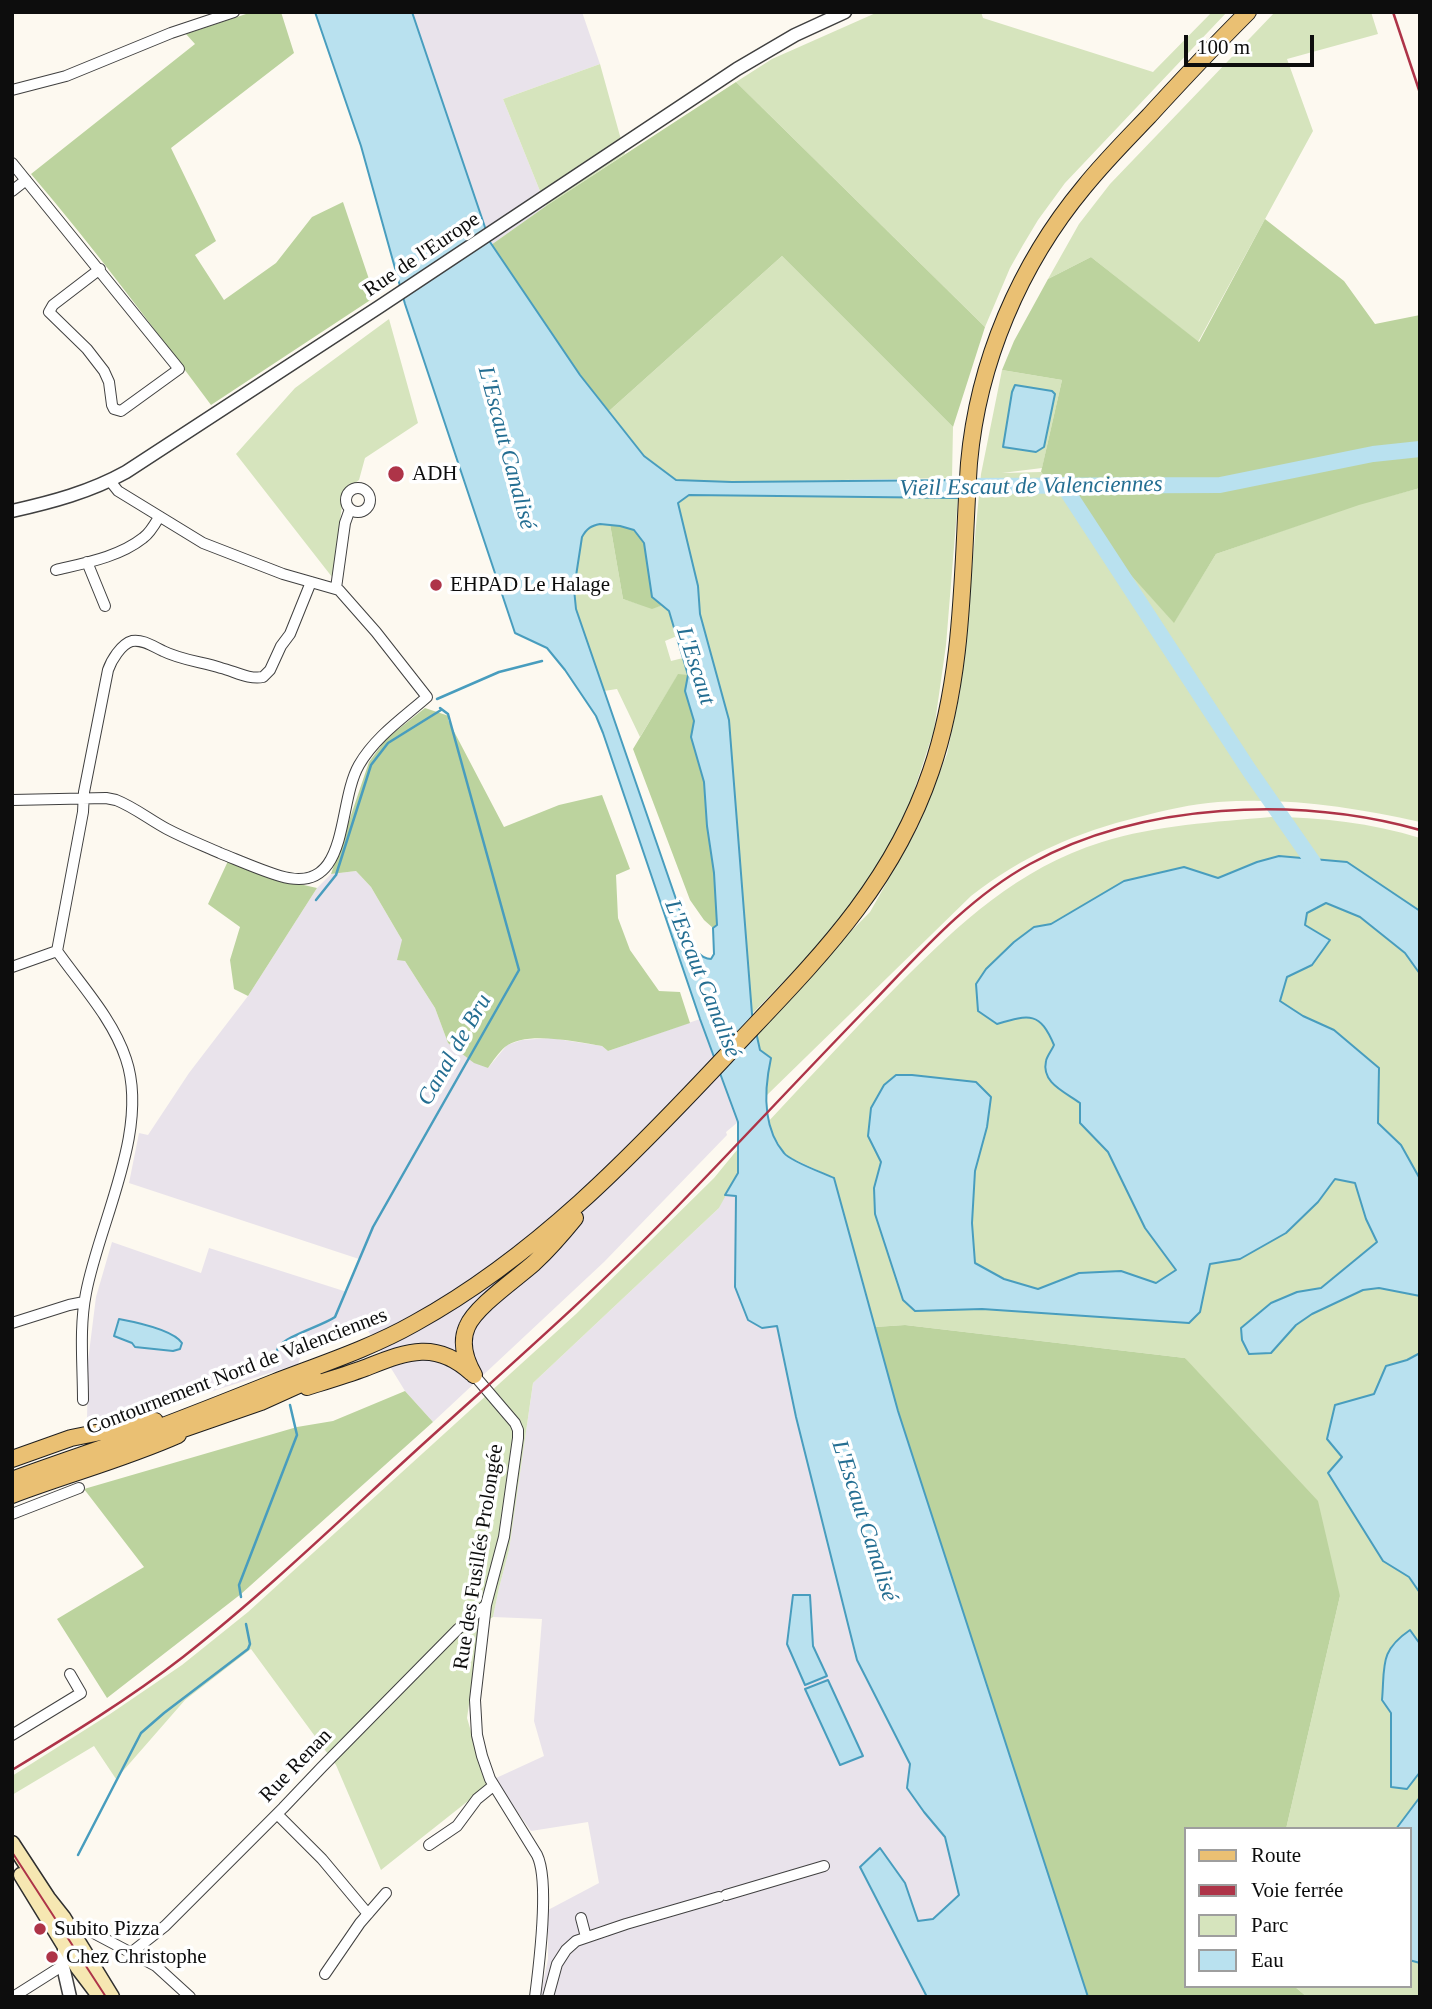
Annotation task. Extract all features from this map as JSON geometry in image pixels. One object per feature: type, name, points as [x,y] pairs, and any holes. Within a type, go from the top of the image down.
[{"type":"main road","name":"Contournement Nord de Valenciennes","points":[[12,1480],[198,1419],[388,1337],[436,1311],[509,1261],[556,1224],[613,1171],[701,1083],[830,944],[869,894],[904,835],[929,776],[943,728],[955,671],[965,512],[975,421],[994,347],[1017,291],[1042,244],[1090,179],[1247,13]]},
{"type":"main road","points":[[474,1375],[464,1345],[464,1335],[469,1322],[552,1245],[613,1171]]},
{"type":"main road","points":[[261,1402],[348,1362],[388,1337]]},
{"type":"main road","points":[[12,1459],[78,1436],[198,1419],[261,1402],[402,1353],[431,1351],[442,1354],[474,1375]]},
{"type":"main road","points":[[12,1495],[133,1455],[198,1419]]},
{"type":"main road","points":[[12,1843],[73,1932],[112,1997]]},
{"type":"main road","points":[[12,1861],[78,1968],[100,1997]]},
{"type":"street","points":[[12,90],[87,68],[171,33],[234,12]]},
{"type":"street","name":"Rue de l'Europe","points":[[12,511],[69,497],[110,481],[149,458],[746,63],[794,35],[845,12]]},
{"type":"street","points":[[12,163],[100,269],[179,369],[119,411],[113,407],[109,382],[104,372],[87,349],[49,312],[52,305],[100,269]]},
{"type":"street","points":[[12,191],[26,180]]},
{"type":"street","points":[[12,800],[116,800],[178,835],[248,864],[291,879],[314,877],[332,860],[359,765],[383,735],[427,697],[376,632],[336,588],[283,574],[203,543],[118,491],[110,481]]},
{"type":"street","points":[[336,588],[345,523],[350,509]]},
{"type":"street","points":[[56,570],[109,555],[141,540],[159,516]]},
{"type":"street","points":[[87,562],[105,606]]},
{"type":"street","points":[[83,1400],[84,1302],[123,1164],[132,1115],[132,1087],[126,1058],[118,1038],[57,951],[108,670],[125,645],[139,641],[202,664],[254,678],[263,677],[270,670],[290,634],[312,582]]},
{"type":"street","points":[[12,967],[57,951]]},
{"type":"street","points":[[12,1323],[84,1302]]},
{"type":"street","name":"Rue des Fusillés Prolongée","points":[[474,1375],[518,1430],[504,1537],[486,1605],[475,1715],[482,1756],[493,1786],[541,1864],[542,1916],[535,1997]]},
{"type":"street","points":[[12,1514],[79,1488]]},
{"type":"street","name":"Rue Renan","points":[[132,1952],[166,1926],[448,1639],[486,1605]]},
{"type":"street","points":[[12,1735],[82,1693],[70,1674]]},
{"type":"street","points":[[429,1845],[457,1826],[477,1799],[493,1786]]},
{"type":"street","points":[[277,1814],[318,1854],[368,1914]]},
{"type":"street","points":[[548,1997],[553,1973],[561,1957],[576,1941],[824,1867]]},
{"type":"street","points":[[325,1975],[335,1958],[386,1893]]},
{"type":"street","points":[[581,1918],[586,1937]]},
{"type":"street","points":[[70,1997],[62,1966],[64,1946],[67,1937],[80,1928],[132,1952],[161,1970],[190,1997]]},
{"type":"street","points":[[13,1997],[62,1966]]},
{"type":"shaded area","points":[[412,12],[582,12],[600,64],[503,99],[546,206],[491,245]]},
{"type":"shaded area","points":[[356,871],[371,887],[402,940],[405,961],[435,1008],[448,1043],[488,1068],[507,1045],[522,1040],[551,1038],[602,1046],[608,1051],[700,1019],[738,1122],[604,1262],[433,1422],[405,1391],[367,1329],[303,1351],[298,1364],[188,1399],[87,1422],[88,1361],[96,1297],[112,1242],[201,1273],[209,1248],[347,1292],[359,1259],[129,1183],[139,1133],[148,1135],[189,1073],[248,996],[317,888],[331,874]]},
{"type":"shaded area","points":[[725,1195],[736,1195],[735,1287],[777,1326],[796,1417],[910,1764],[907,1789],[945,1837],[959,1895],[933,1919],[918,1921],[905,1883],[880,1849],[861,1867],[927,1997],[540,1997],[548,1959],[548,1910],[599,1883],[588,1822],[531,1831],[494,1779],[544,1756],[534,1721],[542,1619],[493,1617],[509,1550],[533,1383],[719,1208]]},
{"type":"green space","points":[[252,12],[281,12],[294,53],[171,148],[216,241],[195,255],[224,300],[276,263],[312,217],[343,202],[375,297],[211,405],[101,259],[31,174],[195,44],[186,34]]},
{"type":"green space","points":[[878,12],[981,12],[983,18],[1153,72],[1212,12],[1227,12],[1065,183],[1038,220],[1010,268],[985,327],[736,82],[772,59]]},
{"type":"green space","points":[[1275,12],[1371,12],[1378,34],[1287,59],[1313,131],[1198,342],[1091,257],[1048,279],[1079,224],[1110,184]]},
{"type":"green space","points":[[600,64],[625,154],[546,206],[503,99]]},
{"type":"green space","points":[[736,82],[985,327],[953,427],[782,256],[609,411],[580,375],[491,245]]},
{"type":"green space","points":[[1265,219],[1344,281],[1375,324],[1420,315],[1420,488],[1359,505],[1216,554],[1174,623],[1041,472],[1062,380],[1002,370],[1014,341],[1048,279],[1091,257],[1199,342]]},
{"type":"green space","points":[[782,256],[953,427],[952,478],[732,482],[676,480],[644,456],[609,411]]},
{"type":"green space","points":[[389,319],[418,423],[365,458],[359,480],[346,490],[332,577],[236,454],[295,388]]},
{"type":"green space","points":[[1002,370],[1062,380],[1042,468],[1002,473],[1041,472],[1174,622],[1216,554],[1359,504],[1420,488],[1420,822],[1320,804],[1243,801],[1208,803],[1169,810],[1116,823],[1072,838],[1030,857],[971,896],[766,1096],[771,1058],[760,1050],[755,1028],[870,912],[918,827],[947,754],[960,692],[981,474]]},
{"type":"green space","points":[[689,495],[958,498],[946,645],[934,730],[910,803],[888,850],[859,894],[811,953],[752,1014],[729,720],[700,614],[698,586],[678,503]]},
{"type":"green space","points":[[610,524],[623,599],[652,608],[663,605],[669,611],[677,636],[665,641],[671,661],[683,658],[688,675],[678,675],[640,737],[617,689],[604,691],[576,609],[574,589],[582,537],[590,528]]},
{"type":"green space","points":[[610,524],[634,530],[644,543],[652,596],[663,605],[652,609],[623,599]]},
{"type":"green space","points":[[678,674],[688,675],[685,691],[694,721],[692,737],[704,782],[714,873],[717,925],[713,928],[690,900],[633,749]]},
{"type":"green space","points":[[425,708],[449,716],[448,720],[504,827],[559,805],[602,795],[630,869],[616,875],[618,918],[630,950],[659,991],[680,992],[690,1023],[608,1051],[602,1046],[566,1040],[525,1039],[505,1047],[488,1068],[474,1063],[448,1043],[435,1008],[405,961],[397,960],[402,940],[371,887],[356,871],[331,874],[369,762],[386,739]]},
{"type":"green space","points":[[1271,817],[1308,818],[1383,828],[1420,838],[1420,1997],[1307,1997],[1296,1988],[1411,1988],[1411,1827],[1286,1827],[1340,1596],[1185,1358],[905,1325],[875,1327],[834,1178],[785,1155],[767,1123],[922,961],[968,919],[1017,882],[1071,853],[1102,842],[1186,825]]},
{"type":"green space","points":[[228,861],[268,877],[317,888],[248,996],[234,989],[230,960],[240,927],[208,904]]},
{"type":"green space","points":[[737,1150],[738,1173],[719,1208],[533,1383],[509,1550],[493,1617],[481,1624],[467,1718],[487,1786],[381,1870],[336,1765],[251,1649],[185,1700],[116,1779],[94,1746],[12,1795],[12,1776],[182,1665],[248,1612],[576,1314],[714,1178]]},
{"type":"green space","points":[[905,1325],[1185,1358],[1318,1501],[1340,1596],[1286,1827],[1184,1827],[1184,1988],[1296,1988],[1307,1997],[1088,1997],[898,1411],[875,1327]]},
{"type":"green space","points":[[405,1391],[433,1422],[241,1594],[107,1698],[57,1619],[144,1567],[84,1489],[297,1427],[333,1421]]},
{"type":"water","points":[[315,12],[412,12],[490,242],[580,375],[644,456],[676,480],[959,480],[958,498],[689,495],[678,503],[698,586],[700,614],[729,720],[752,1014],[760,1050],[771,1058],[766,1095],[768,1120],[777,1143],[787,1156],[834,1178],[898,1411],[1088,1997],[927,1997],[860,1867],[880,1848],[905,1883],[918,1921],[933,1919],[959,1895],[945,1837],[907,1788],[910,1764],[857,1660],[796,1417],[777,1326],[762,1328],[748,1320],[735,1287],[736,1196],[725,1195],[738,1173],[738,1122],[596,716],[547,648],[515,633],[405,304],[361,146]],"holes":[[[600,524],[634,530],[644,543],[652,597],[669,611],[688,675],[685,691],[694,721],[691,737],[704,782],[714,873],[717,925],[713,928],[714,954],[711,959],[699,953],[687,931],[576,609],[574,589],[582,537],[588,529]]]},
{"type":"water","points":[[1015,385],[1052,391],[1055,394],[1044,447],[1036,452],[1003,447]]},
{"type":"water","points":[[1279,856],[1347,862],[1420,911],[1420,974],[1405,953],[1360,917],[1326,903],[1307,913],[1305,925],[1330,940],[1312,965],[1287,977],[1280,1001],[1303,1016],[1334,1030],[1379,1068],[1378,1123],[1401,1145],[1420,1179],[1420,1296],[1379,1288],[1363,1290],[1312,1314],[1296,1325],[1271,1353],[1249,1354],[1242,1340],[1241,1328],[1271,1303],[1297,1292],[1321,1288],[1377,1242],[1366,1219],[1355,1183],[1335,1179],[1318,1202],[1286,1233],[1240,1259],[1210,1264],[1200,1312],[1189,1323],[982,1309],[915,1311],[903,1300],[875,1214],[874,1188],[881,1162],[868,1136],[871,1108],[884,1085],[896,1075],[976,1082],[991,1097],[987,1127],[975,1171],[972,1223],[975,1263],[1004,1279],[1038,1289],[1079,1273],[1121,1271],[1156,1283],[1176,1270],[1145,1228],[1108,1152],[1080,1123],[1080,1103],[1056,1086],[1047,1075],[1046,1061],[1054,1045],[1044,1026],[1033,1018],[1018,1018],[997,1024],[978,1011],[976,984],[986,969],[1034,927],[1051,924],[1124,881],[1184,867],[1218,878]]},
{"type":"water","points":[[119,1319],[171,1334],[182,1343],[180,1349],[173,1351],[135,1347],[132,1343],[114,1336]]},
{"type":"water","points":[[1420,1353],[1420,1593],[1409,1577],[1383,1561],[1328,1473],[1342,1457],[1327,1439],[1335,1405],[1374,1394],[1386,1366]]},
{"type":"water","points":[[793,1595],[810,1595],[813,1646],[827,1676],[805,1685],[787,1644]]},
{"type":"water","points":[[1410,1630],[1420,1644],[1420,1772],[1407,1789],[1391,1787],[1391,1713],[1382,1700],[1388,1652]]},
{"type":"water","points":[[828,1680],[863,1756],[840,1765],[805,1689]]},
{"type":"water","points":[[1420,1797],[1420,1963],[1411,1961],[1411,1827],[1398,1827]]},
{"type":"waterway","name":"Vieil Escaut de Valenciennes","points":[[957,486],[1220,485],[1373,454],[1420,449]]},
{"type":"waterway","points":[[1063,485],[1249,770],[1313,862]]},
{"type":"waterway","points":[[437,699],[499,672],[542,661]]},
{"type":"waterway","name":"Canal de Bru","points":[[278,1365],[276,1357],[282,1344],[335,1317],[373,1227],[519,970],[448,714],[440,708]]},
{"type":"waterway","name":"Canal de Bru","points":[[316,900],[336,875],[371,765],[388,743],[441,710]]},
{"type":"waterway","name":"Canal de Bru","points":[[241,1597],[239,1585],[297,1435],[290,1405]]},
{"type":"waterway","name":"Canal de Bru","points":[[78,1855],[141,1733],[248,1649],[250,1644],[246,1624]]},
{"type":"tram line","points":[[12,1852],[106,1997]]},
{"type":"railway","points":[[1393,12],[1420,93]]},
{"type":"railway","points":[[12,1770],[163,1672],[274,1580],[613,1270],[675,1209],[926,946],[965,910],[1007,878],[1074,843],[1121,828],[1170,817],[1221,811],[1273,809],[1323,812],[1373,819],[1420,830]]},
{"type":"place","name":"ADH","points":[[396,474]]},
{"type":"place","name":"EHPAD Le Halage","points":[[436,585]]},
{"type":"place","name":"Subito Pizza","points":[[40,1929]]},
{"type":"place","name":"Chez Christophe","points":[[52,1957]]},
{"type":"water label","name":"L'Escaut Canalisé","points":[[506,448]]},
{"type":"water label","name":"L'Escaut","points":[[695,666]]},
{"type":"water label","name":"L'Escaut Canalisé","points":[[702,979]]},
{"type":"water label","name":"L'Escaut Canalisé","points":[[864,1521]]}]
